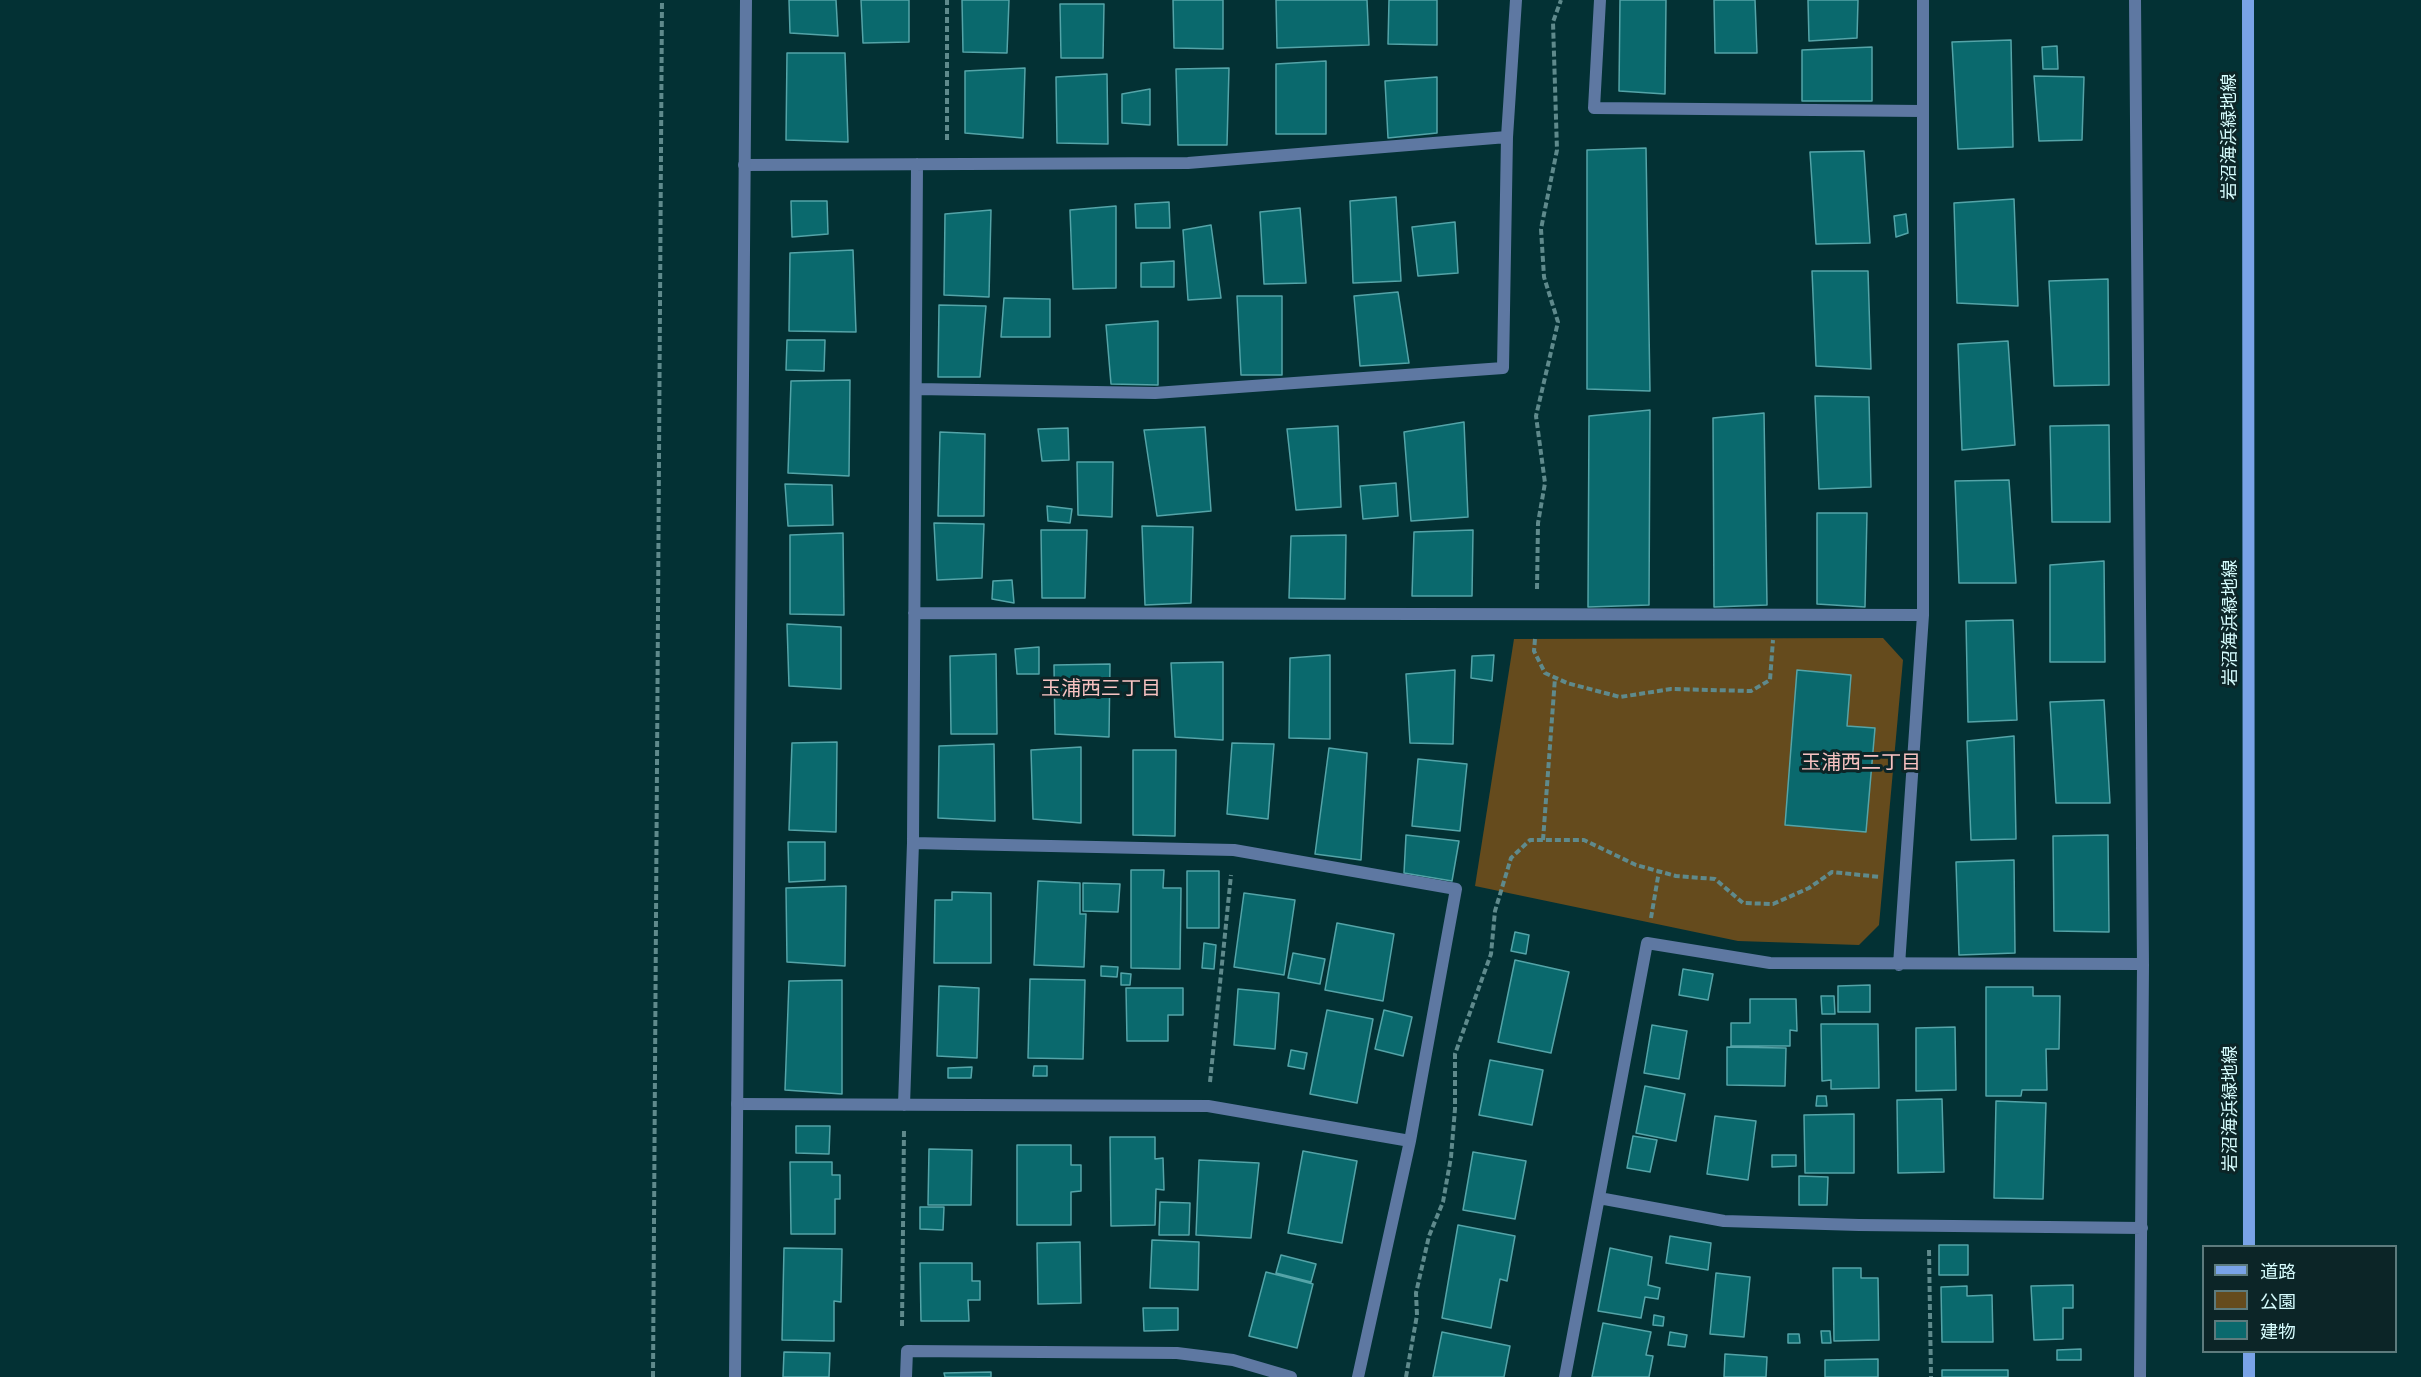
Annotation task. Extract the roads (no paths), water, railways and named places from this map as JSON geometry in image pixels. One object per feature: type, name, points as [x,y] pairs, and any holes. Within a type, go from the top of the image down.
[{"type":"main road","name":"岩沼海浜緑地線","points":[[2247,0],[2249,1245]]},
{"type":"main road","points":[[2249,1353],[2249,1377]]},
{"type":"street","points":[[735,1377],[746,0]]},
{"type":"street","points":[[917,389],[1155,393],[1503,368],[1507,137],[1516,0]]},
{"type":"street","points":[[1600,0],[1594,108],[1922,111]]},
{"type":"street","points":[[1899,964],[1923,615],[1923,0]]},
{"type":"street","points":[[2135,0],[2143,964],[2140,1377]]},
{"type":"street","points":[[744,165],[1188,163],[1507,137]]},
{"type":"street","points":[[904,1105],[914,843],[917,165]]},
{"type":"street","points":[[914,613],[1923,615]]},
{"type":"street","points":[[914,843],[1234,850],[1456,889],[1410,1141],[1358,1377]]},
{"type":"street","points":[[1565,1377],[1647,943],[1770,963],[2143,964]]},
{"type":"street","points":[[737,1104],[1208,1106],[1410,1141]]},
{"type":"street","points":[[1599,1198],[1724,1221],[2142,1228]]},
{"type":"street","points":[[906,1377],[907,1351],[1177,1353],[1233,1360],[1291,1377]]},
{"type":"district","name":"玉浦西三丁目","points":[[1101,689]]},
{"type":"district","name":"玉浦西二丁目","points":[[1861,763]]}]
